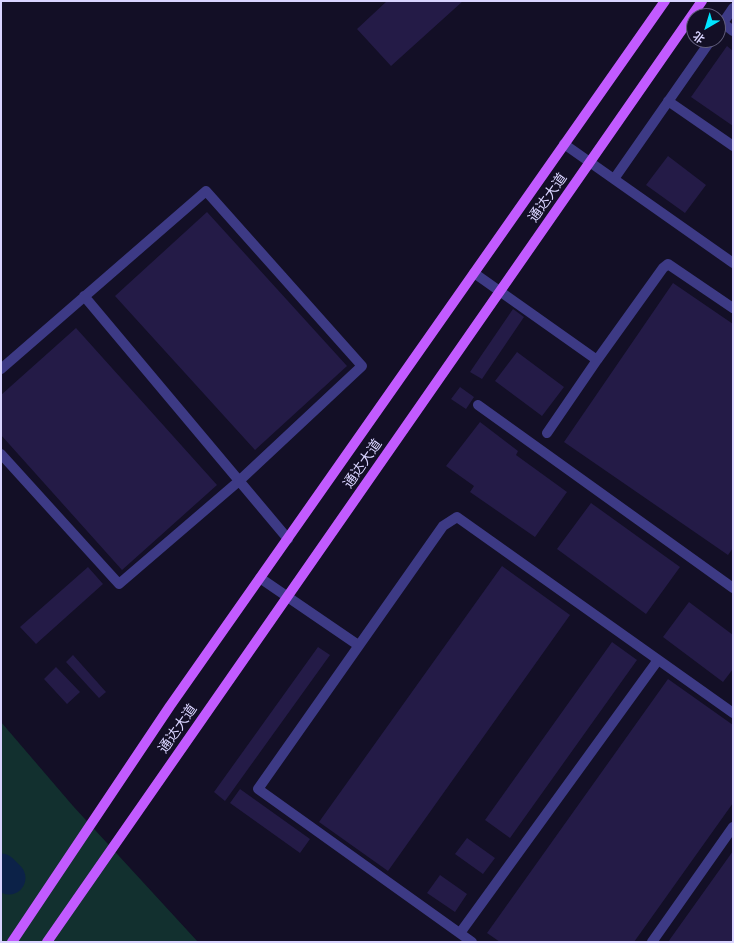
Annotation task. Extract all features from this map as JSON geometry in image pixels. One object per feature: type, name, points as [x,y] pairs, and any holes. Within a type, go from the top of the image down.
[{"type":"main road","name":"通达大道","points":[[12,942],[170,706],[665,1]]},
{"type":"main road","name":"通达大道","points":[[47,942],[702,1]]},
{"type":"lane","points":[[726,18],[733,8]]},
{"type":"lane","points":[[614,179],[705,48]]},
{"type":"lane","points":[[668,101],[733,146]]},
{"type":"lane","points":[[564,144],[733,263]]},
{"type":"lane","points":[[1,369],[206,191],[362,366],[239,481],[119,584],[1,454]]},
{"type":"lane","points":[[547,432],[663,268],[668,264],[733,308]]},
{"type":"lane","points":[[474,273],[597,360]]},
{"type":"lane","points":[[84,296],[288,539]]},
{"type":"lane","points":[[478,405],[733,588]]},
{"type":"lane","points":[[472,942],[258,790],[358,645],[444,526],[457,517],[733,713]]},
{"type":"lane","points":[[260,578],[358,645]]},
{"type":"lane","points":[[460,933],[658,660]]},
{"type":"lane","points":[[652,942],[733,827]]},
{"type":"green space","points":[[1,722],[73,806],[198,942],[1,942]]},
{"type":"building","points":[[387,1],[463,1],[391,66],[357,29]]},
{"type":"building","points":[[727,46],[733,51],[733,126],[691,97]]},
{"type":"building","points":[[668,156],[706,185],[685,213],[646,185]]},
{"type":"building","points":[[207,212],[347,366],[255,450],[115,296]]},
{"type":"building","points":[[673,283],[733,324],[733,548],[728,555],[564,442]]},
{"type":"building","points":[[513,309],[524,317],[482,379],[470,372]]},
{"type":"building","points":[[76,328],[217,485],[122,570],[1,435],[1,395]]},
{"type":"building","points":[[517,352],[564,387],[542,416],[495,381]]},
{"type":"building","points":[[460,387],[474,397],[466,409],[451,399]]},
{"type":"building","points":[[480,422],[518,451],[516,455],[567,492],[535,537],[470,492],[474,486],[446,466]]},
{"type":"building","points":[[591,503],[680,567],[646,614],[557,549]]},
{"type":"building","points":[[502,566],[570,615],[388,871],[319,822]]},
{"type":"building","points":[[88,567],[103,584],[36,644],[20,627]]},
{"type":"building","points":[[689,602],[733,635],[733,669],[723,682],[663,637]]},
{"type":"building","points":[[612,642],[637,660],[510,838],[485,820]]},
{"type":"building","points":[[318,647],[330,655],[225,801],[214,792]]},
{"type":"building","points":[[73,655],[106,692],[99,698],[66,662]]},
{"type":"building","points":[[56,667],[80,692],[67,704],[44,679]]},
{"type":"building","points":[[668,679],[733,725],[733,803],[634,942],[500,942],[487,933]]},
{"type":"building","points":[[240,789],[310,839],[300,853],[230,803]]},
{"type":"building","points":[[467,838],[495,858],[483,874],[455,854]]},
{"type":"building","points":[[733,851],[733,942],[668,942]]},
{"type":"building","points":[[440,875],[467,894],[455,912],[427,893]]},
{"type":"waterway","points":[[1,870],[9,878]]}]
